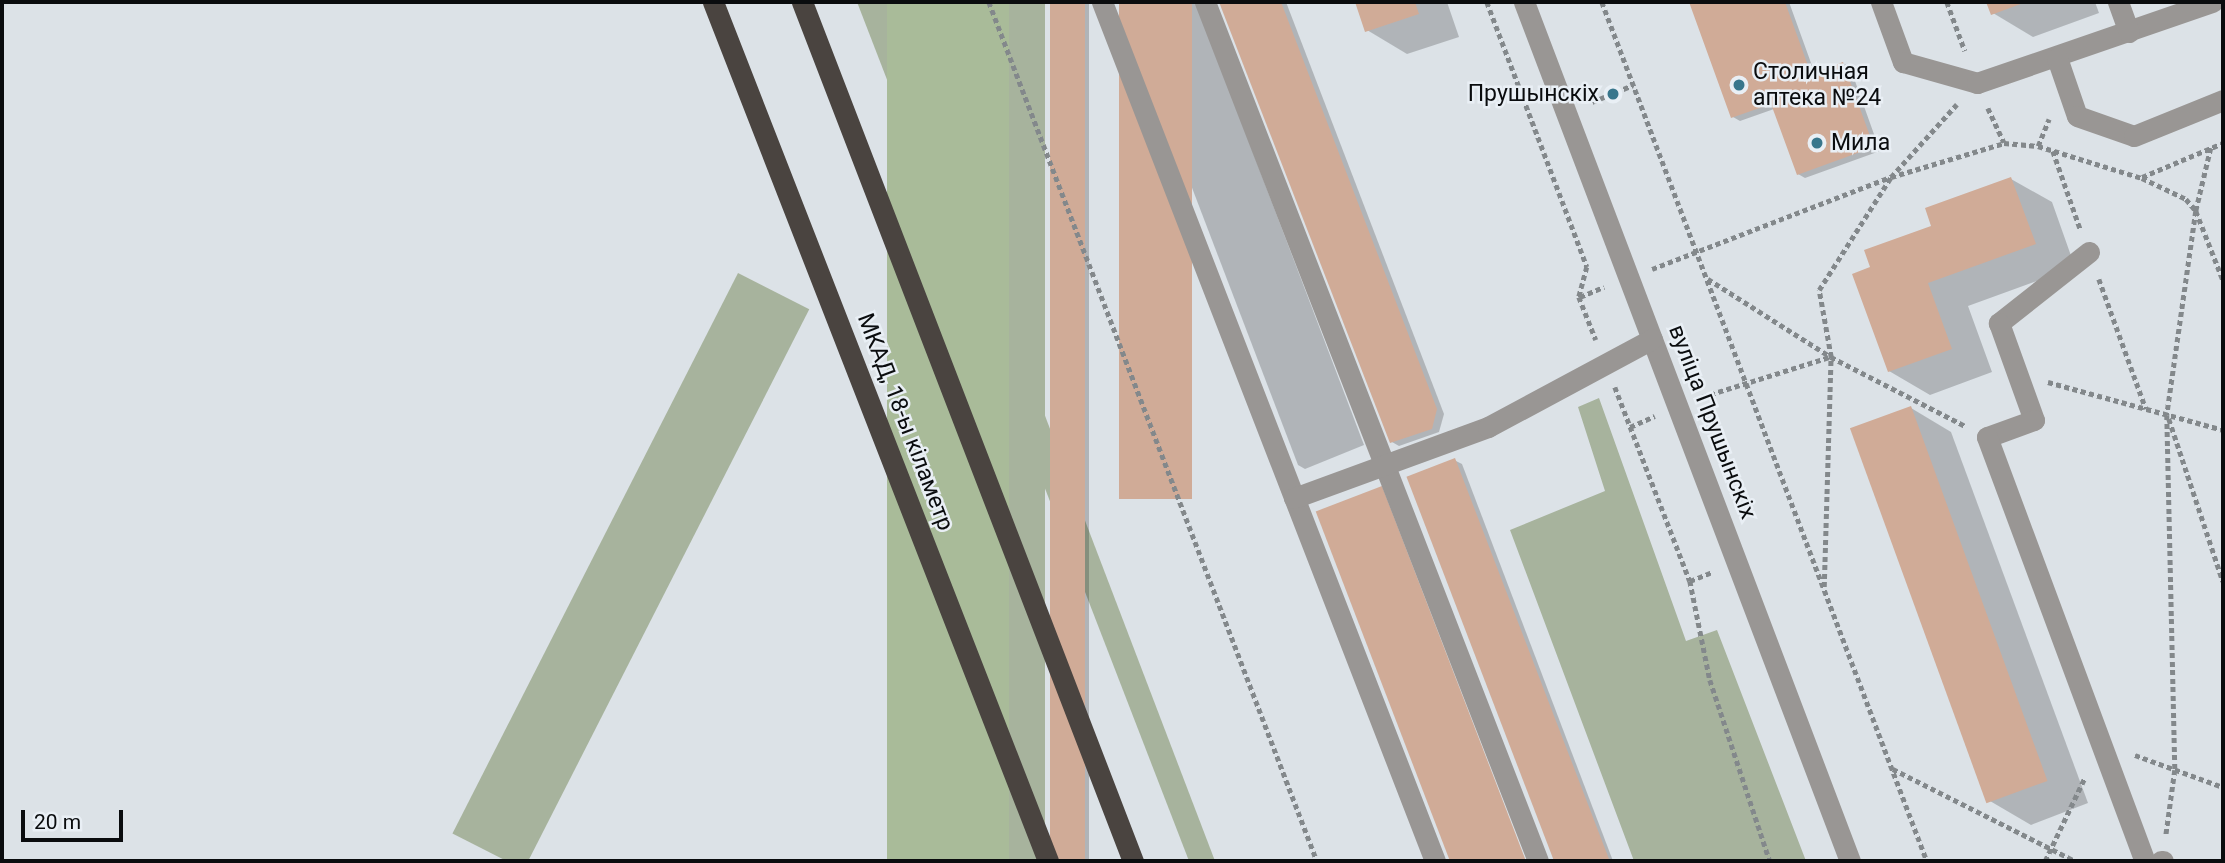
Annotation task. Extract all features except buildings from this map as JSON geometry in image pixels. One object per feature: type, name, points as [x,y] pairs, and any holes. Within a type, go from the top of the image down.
[{"type":"highway","name":"МКАД, 18-ы кіламетр","points":[[713,2],[1048,861]]},
{"type":"highway","points":[[802,2],[1133,861]]},
{"type":"street","points":[[1102,2],[1434,861]]},
{"type":"street","points":[[1205,2],[1538,861]]},
{"type":"street","name":"вуліца Прушынскіх","points":[[1524,2],[1850,861]]},
{"type":"street","points":[[1881,2],[1903,62],[1977,83],[2057,58],[2212,2]]},
{"type":"street","points":[[2118,2],[2129,32]]},
{"type":"street","points":[[2057,58],[2077,116],[2134,136],[2223,100]]},
{"type":"street","points":[[2089,252],[1999,323],[2035,420],[1987,437],[2145,861]]},
{"type":"street","points":[[1294,498],[1488,427],[1652,339]]},
{"type":"path","points":[[989,2],[1317,861]]},
{"type":"path","points":[[1487,2],[1587,267],[1579,297],[1690,581],[1710,680],[1770,861]]},
{"type":"path","points":[[1602,2],[1927,861]]},
{"type":"path","points":[[1947,2],[1977,83],[2004,143]]},
{"type":"path","points":[[1824,590],[1831,357],[1819,290],[1891,177],[1977,83]]},
{"type":"path","points":[[1613,94],[1633,85]]},
{"type":"path","points":[[1697,253],[1891,177],[2004,143],[2038,146],[2142,178],[2186,199],[2196,211],[2223,280]]},
{"type":"path","points":[[2142,178],[2223,143]]},
{"type":"path","points":[[2162,861],[2175,770],[2167,415],[2196,211],[2211,148]]},
{"type":"path","points":[[1707,278],[1831,357],[1987,437]]},
{"type":"path","points":[[1745,380],[1831,357]]},
{"type":"path","points":[[2018,374],[2223,430]]},
{"type":"path","points":[[2167,415],[2223,581]]},
{"type":"path","points":[[1892,769],[2075,861]]},
{"type":"green space","points":[[857,2],[887,2],[1215,861],[1189,861]]},
{"type":"green space","points":[[887,2],[1009,2],[1009,861],[887,861]]},
{"type":"green space","points":[[1009,2],[1045,2],[1045,861],[1009,861]]},
{"type":"green space","points":[[738,273],[809,309],[528,861],[507,861],[452,833]]},
{"type":"green space","points":[[1599,398],[1686,641],[1717,630],[1806,861],[1634,861],[1510,530],[1605,491],[1578,407]]},
{"type":"place","name":"Столичная аптека №24","points":[[1739,85]]},
{"type":"place","name":"Прушынскіх","points":[[1613,94]]},
{"type":"place","name":"Мила","points":[[1817,143]]}]
